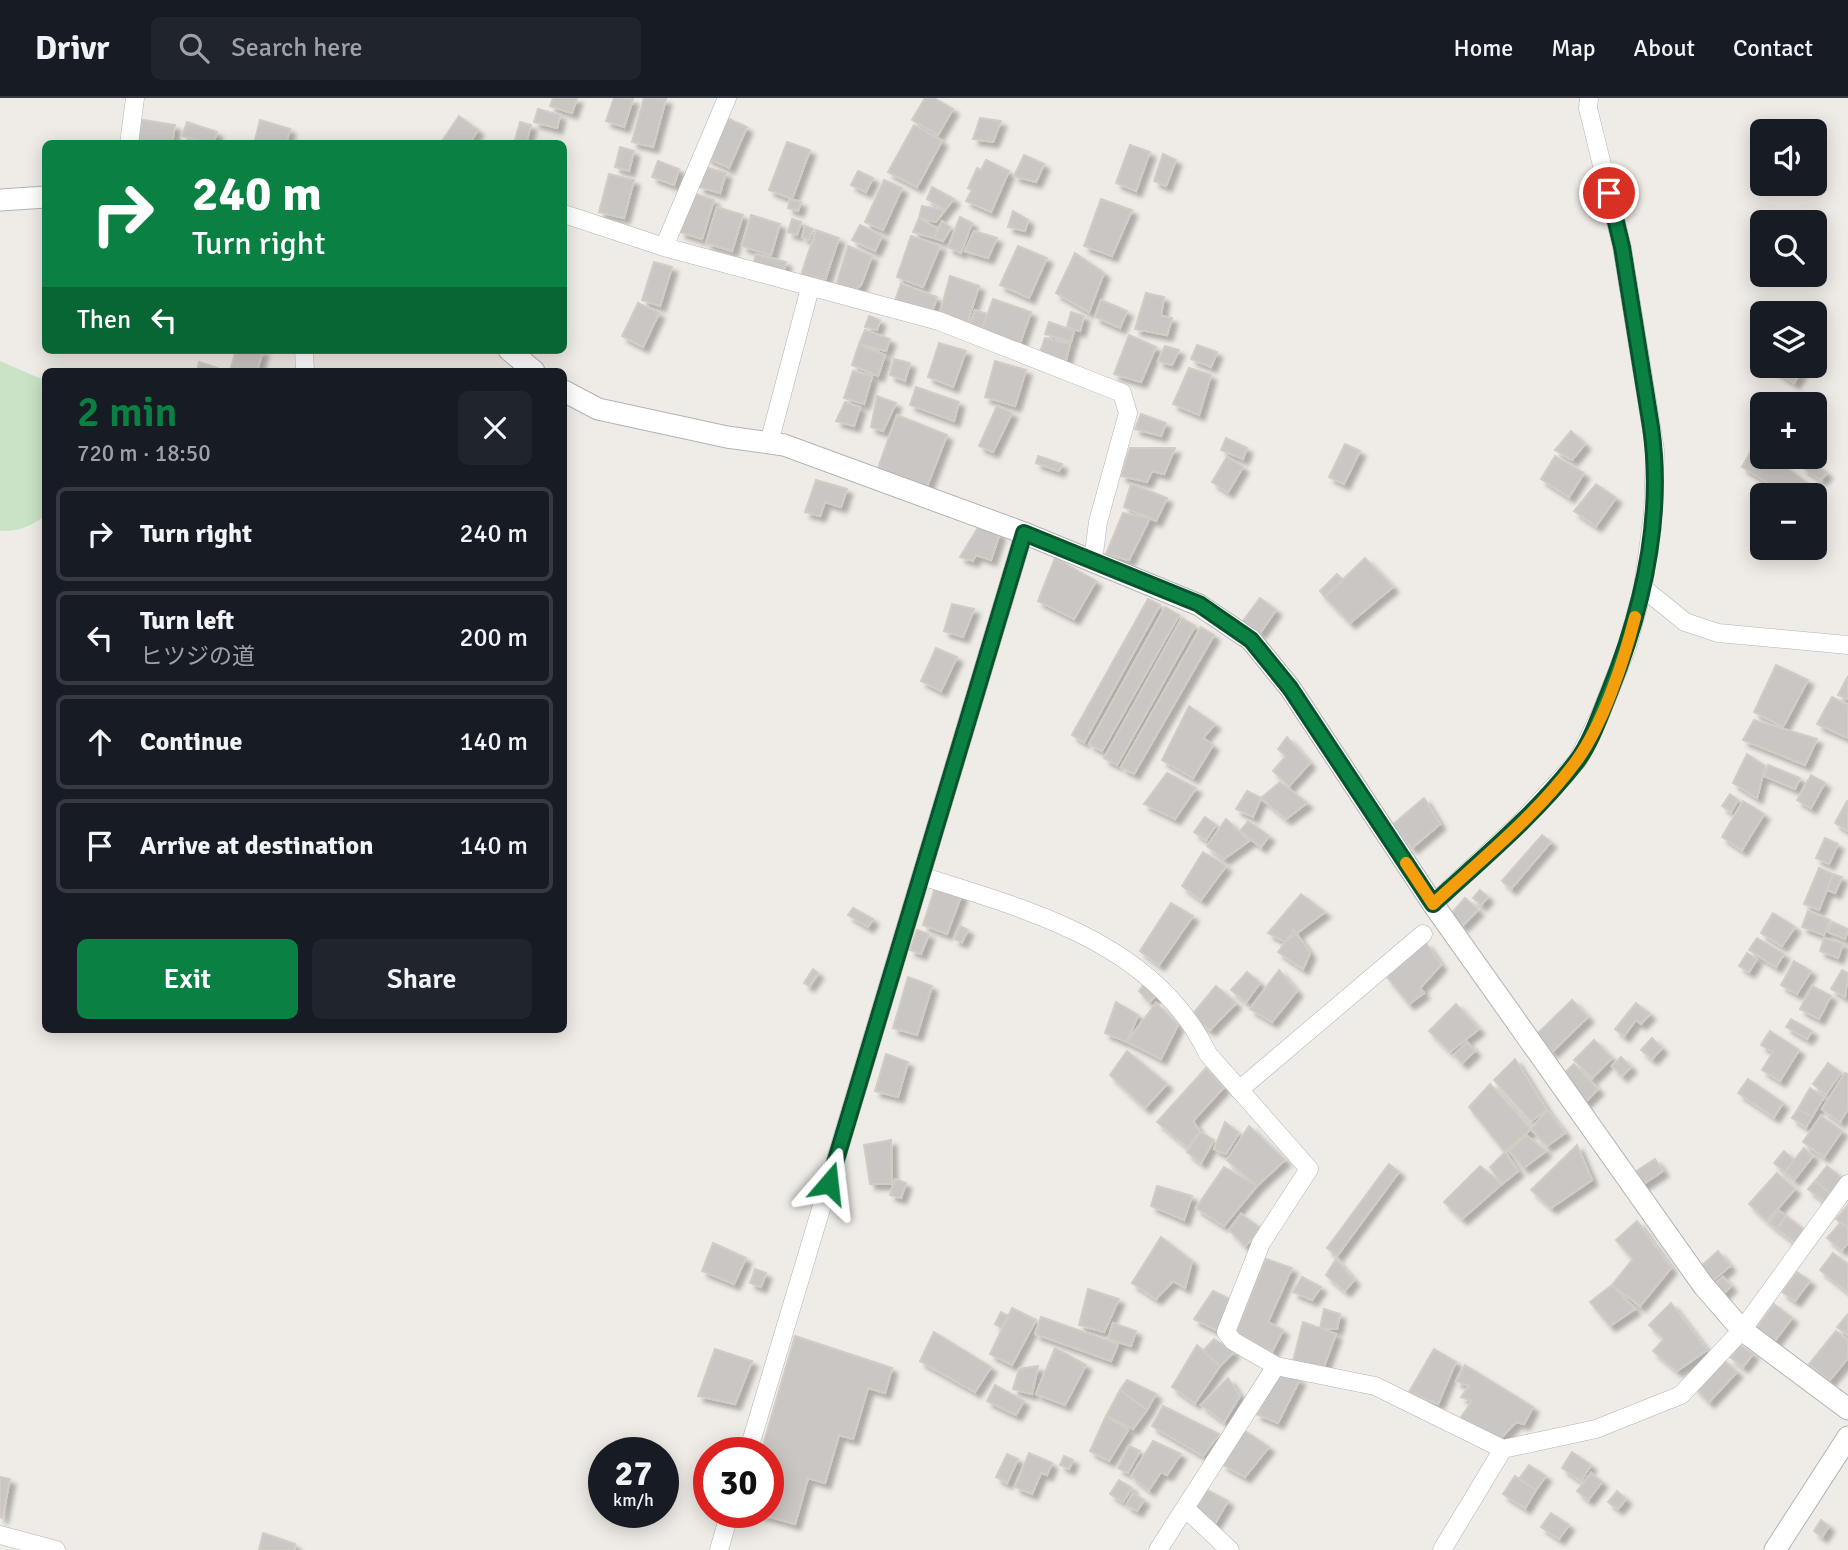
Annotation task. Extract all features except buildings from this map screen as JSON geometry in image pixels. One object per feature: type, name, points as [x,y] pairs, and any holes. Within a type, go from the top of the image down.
[{"type":"street","points":[[130,140],[135,98]]},
{"type":"street","points":[[664,247],[727,98]]},
{"type":"street","points":[[1433,904],[1520,824],[1578,760],[1600,715],[1627,647],[1643,588],[1653,514],[1655,450],[1622,247],[1588,108],[1589,98]]},
{"type":"street","points":[[0,200],[42,197]]},
{"type":"street","points":[[567,215],[664,247],[939,321],[1122,393],[1128,413],[1098,522],[1093,561]]},
{"type":"street","points":[[769,443],[810,288]]},
{"type":"street","points":[[514,354],[530,368]]},
{"type":"street","points":[[567,393],[598,409],[784,445],[1024,533],[1199,604],[1251,640],[1290,688],[1433,904],[1703,1285],[1742,1329],[1848,1409]]},
{"type":"street","points":[[753,1437],[1024,533]]},
{"type":"street","points":[[1643,588],[1685,622],[1718,633],[1848,645]]},
{"type":"street","points":[[921,876],[986,895],[1052,920],[1119,954],[1162,989],[1239,1090],[1309,1169],[1261,1243],[1226,1332],[1233,1341],[1276,1366],[1375,1386],[1503,1450],[1596,1429],[1681,1395],[1742,1329],[1848,1184]]},
{"type":"street","points":[[1239,1090],[1423,934]]},
{"type":"street","points":[[1158,1550],[1276,1366]]},
{"type":"street","points":[[1775,1550],[1848,1437]]},
{"type":"street","points":[[1443,1550],[1503,1450]]},
{"type":"street","points":[[1186,1509],[1230,1550]]},
{"type":"street","points":[[719,1550],[725,1528]]},
{"type":"street","points":[[0,1535],[56,1550]]},
{"type":"green space","points":[[0,361],[42,379],[42,518],[24,528],[0,531]]},
{"type":"slow traffic","points":[[1406,863],[1433,904],[1520,824],[1578,760],[1600,715],[1627,647],[1635,617]]},
{"type":"route","points":[[829,1183],[1024,533],[1199,604],[1251,640],[1290,688],[1433,904],[1520,824],[1578,760],[1600,715],[1627,647],[1643,588],[1653,514],[1655,450],[1622,247],[1609,193]]}]
